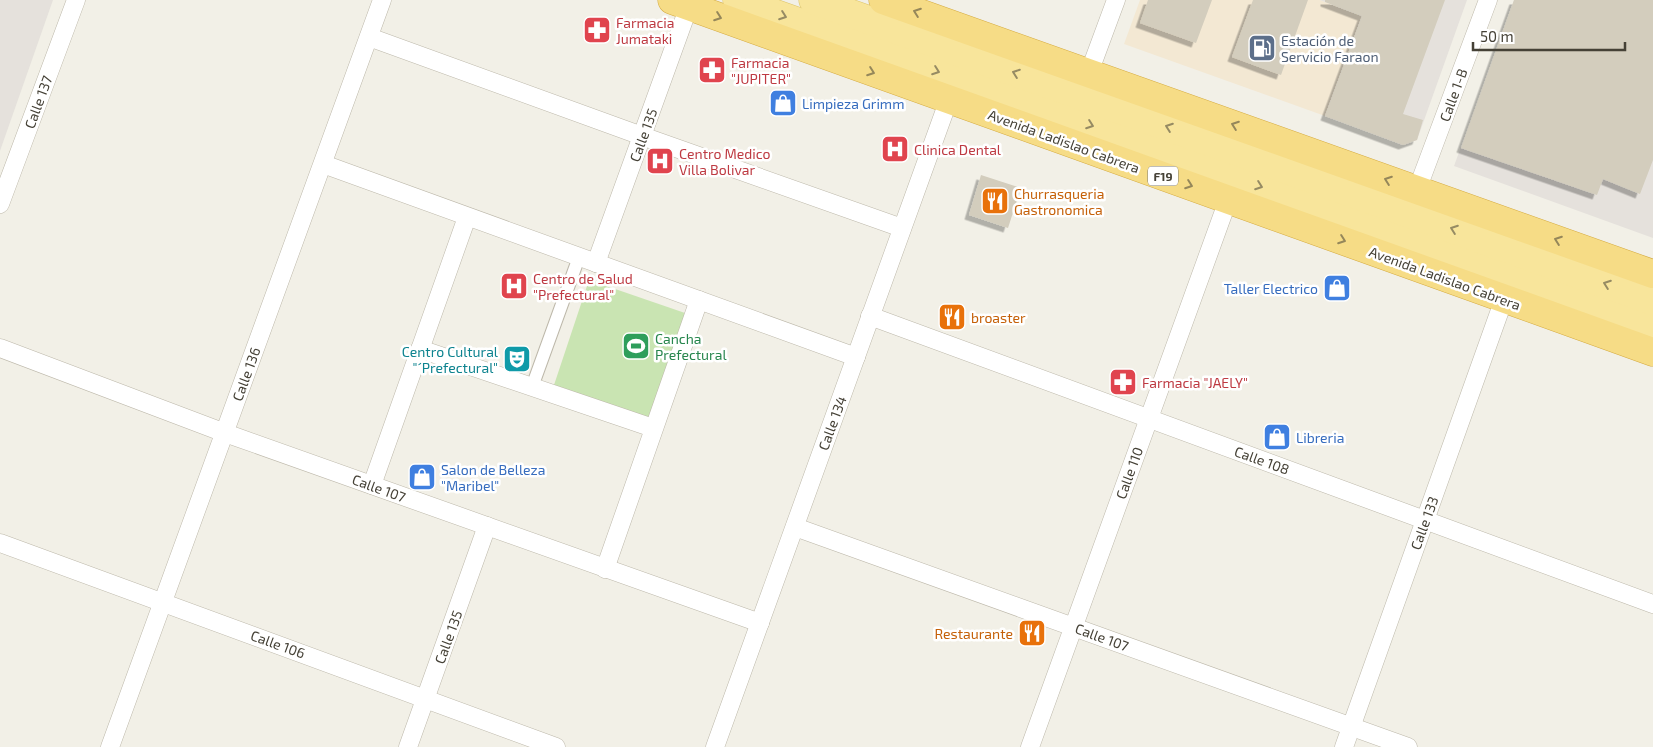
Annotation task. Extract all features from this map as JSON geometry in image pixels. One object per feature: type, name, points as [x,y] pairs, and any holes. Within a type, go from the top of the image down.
[{"type":"highway","points":[[882,0],[1653,274]]},
{"type":"highway","name":"Avenida Ladislao Cabrera","points":[[681,3],[1653,352]]},
{"type":"main road","name":"Avenida Ladislao Cabrera","points":[[737,0],[1653,326]]},
{"type":"main road","points":[[813,0],[1653,301]]},
{"type":"street","name":"Calle 137","points":[[0,204],[76,0]]},
{"type":"street","name":"Calle 136","points":[[110,747],[382,0]]},
{"type":"street","points":[[1089,73],[1116,0]]},
{"type":"street","name":"Calle 1-B","points":[[1417,190],[1488,0]]},
{"type":"street","name":"Calle 135","points":[[596,263],[642,136],[681,3]]},
{"type":"street","points":[[369,37],[902,228]]},
{"type":"street","name":"Calle 134","points":[[715,747],[949,99]]},
{"type":"street","points":[[323,164],[856,357]]},
{"type":"street","name":"Calle 110","points":[[1030,747],[1228,200]]},
{"type":"street","points":[[372,485],[467,216]]},
{"type":"street","points":[[532,387],[579,257]]},
{"type":"street","name":"Calle 133","points":[[1344,747],[1504,299]]},
{"type":"street","points":[[605,569],[699,300]]},
{"type":"street","name":"Calle 108","points":[[870,316],[1653,604]]},
{"type":"street","name":"Calle 107","points":[[0,348],[224,433],[760,623]]},
{"type":"street","points":[[420,349],[653,428]]},
{"type":"street","name":"Calle 135","points":[[408,747],[487,526]]},
{"type":"street","name":"Calle 107","points":[[795,527],[1408,747]]},
{"type":"street","name":"Calle 106","points":[[0,543],[556,747]]},
{"type":"shaded area","points":[[0,0],[53,0],[0,151]]},
{"type":"shaded area","points":[[1140,0],[1320,0],[1362,16],[1325,116],[1124,44]]},
{"type":"shaded area","points":[[1320,0],[1467,0],[1417,140],[1403,145],[1325,116],[1362,16]]},
{"type":"shaded area","points":[[1514,0],[1653,0],[1653,238],[1454,166]]},
{"type":"green space","points":[[589,280],[685,313],[650,418],[554,385]]},
{"type":"building","points":[[1148,0],[1212,0],[1196,43],[1140,23]]},
{"type":"building","points":[[1253,0],[1308,0],[1281,75],[1232,57]]},
{"type":"building","points":[[1325,0],[1445,0],[1403,114],[1423,120],[1417,140],[1403,145],[1325,116],[1362,16],[1325,2]]},
{"type":"building","points":[[1514,0],[1653,0],[1653,160],[1640,194],[1603,179],[1597,195],[1461,148]]},
{"type":"building","name":"Churrasqueria Gastronomica","points":[[981,175],[1021,188],[1008,228],[969,215]]},
{"type":"place","name":"Farmacia Jumataki","points":[[597,30]]},
{"type":"place","name":"Estación de Servicio Faraon","points":[[1262,48]]},
{"type":"place","name":"Farmacia \"JUPITER\"","points":[[712,70]]},
{"type":"place","name":"Limpieza Grimm","points":[[783,103]]},
{"type":"place","name":"Clinica Dental","points":[[895,149]]},
{"type":"place","name":"Centro Medico Villa Bolivar","points":[[660,161]]},
{"type":"place","name":"Churrasqueria Gastronomica","points":[[995,201]]},
{"type":"place","name":"Centro de Salud \"Prefectural\"","points":[[514,286]]},
{"type":"place","name":"Taller Electrico","points":[[1337,288]]},
{"type":"place","name":"broaster","points":[[952,317]]},
{"type":"place","name":"Cancha Prefectural","points":[[636,346]]},
{"type":"place","name":"Centro Cultural \"´Prefectural\"","points":[[517,359]]},
{"type":"place","name":"Farmacia \"JAELY\"","points":[[1123,382]]},
{"type":"place","name":"Libreria","points":[[1277,437]]},
{"type":"place","name":"Salon de Belleza \"Maribel\"","points":[[422,477]]},
{"type":"place","name":"Restaurante","points":[[1032,633]]}]
